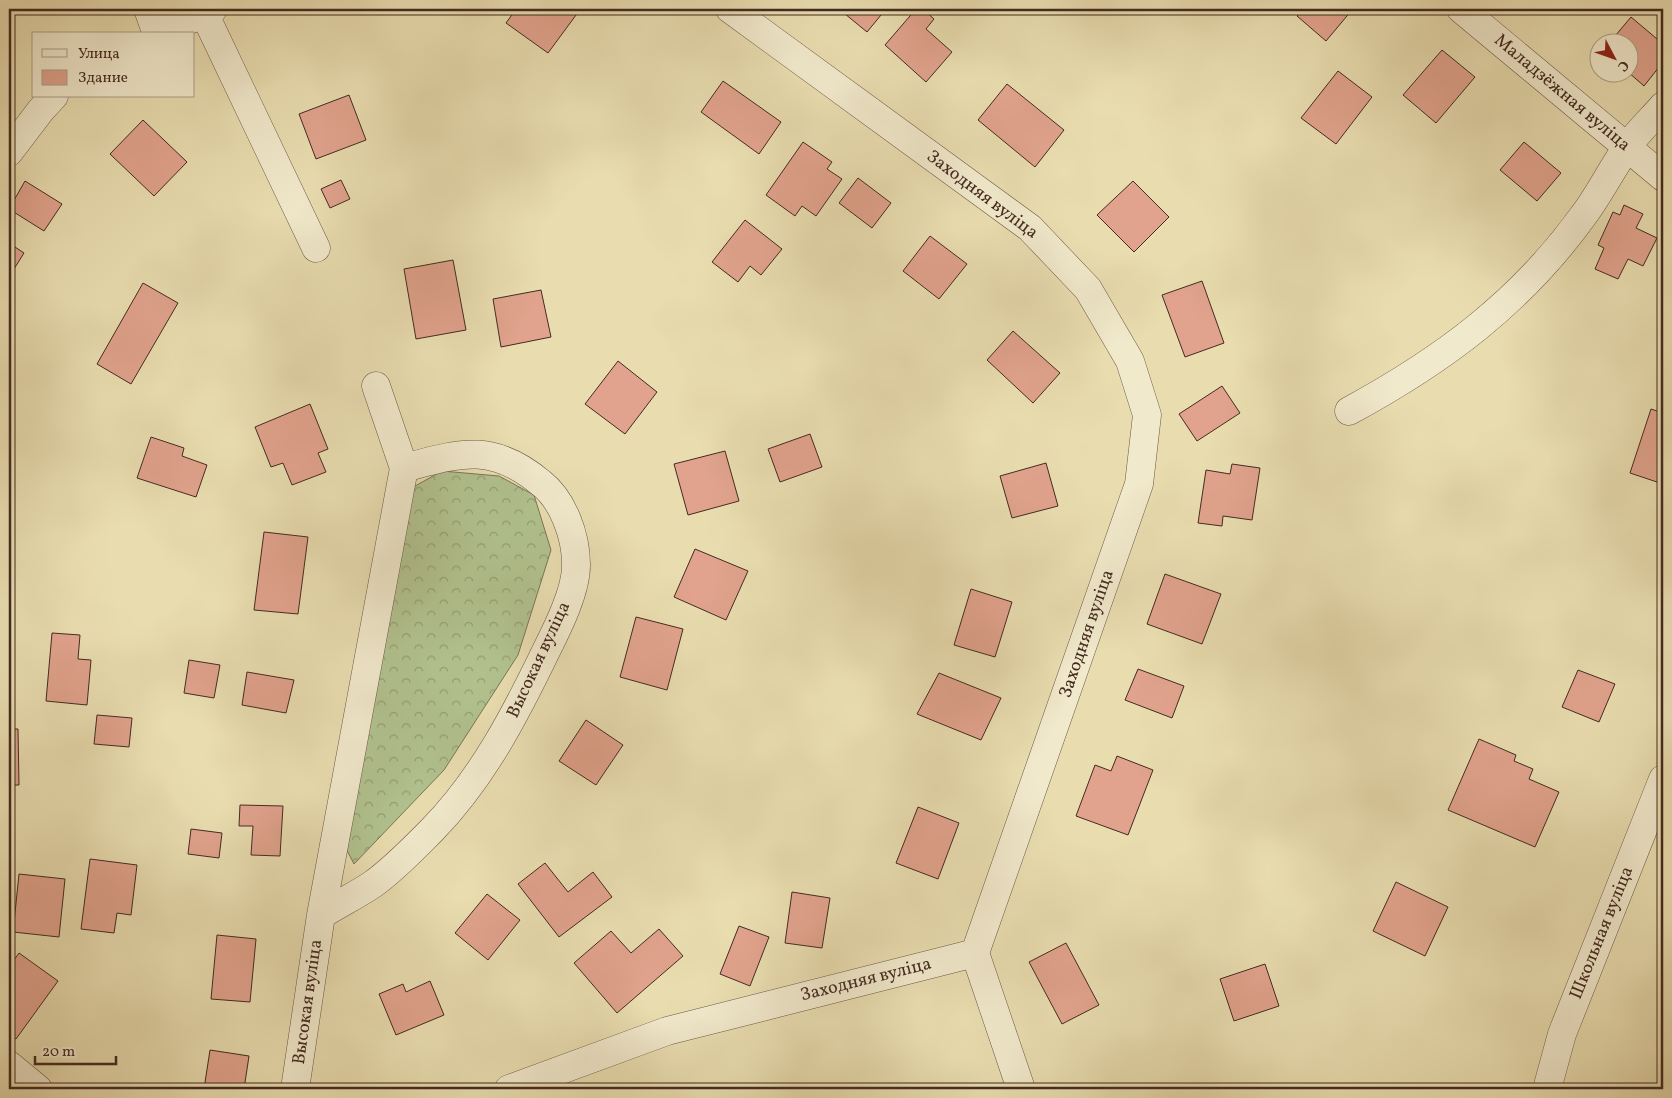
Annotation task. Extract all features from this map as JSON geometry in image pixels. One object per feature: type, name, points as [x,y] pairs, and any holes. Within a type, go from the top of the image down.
[{"type":"street","points":[[148,9],[156,32]]},
{"type":"street","name":"Заходняя вуліца","points":[[509,1089],[667,1031],[975,953],[1140,484],[1146,415],[1130,361],[1088,289],[1030,228],[730,9]]},
{"type":"street","name":"Маладзёжная вуліца","points":[[1461,9],[1663,177]]},
{"type":"street","points":[[162,32],[209,11],[316,248]]},
{"type":"street","points":[[9,152],[52,98]]},
{"type":"street","points":[[1349,411],[1394,386],[1468,336],[1522,289],[1584,216],[1627,147],[1663,106]]},
{"type":"street","name":"Высокая вуліца","points":[[295,1089],[321,914],[404,468],[376,386]]},
{"type":"street","name":"Высокая вуліца","points":[[321,914],[374,883],[433,830],[481,770],[514,718],[566,609],[577,564],[570,525],[551,490],[524,468],[491,455],[457,454],[404,468]]},
{"type":"street","name":"Школьная вуліца","points":[[1548,1089],[1562,1034],[1663,778]]},
{"type":"street","points":[[975,953],[1021,1089]]},
{"type":"street","points":[[9,1065],[38,1089]]},
{"type":"green space","points":[[442,471],[499,476],[534,495],[551,550],[518,655],[444,770],[354,864],[337,831],[390,500]]},
{"type":"building","points":[[516,9],[576,9],[579,11],[548,53],[506,23]]},
{"type":"building","points":[[839,9],[886,9],[867,32]]},
{"type":"building","points":[[916,9],[923,9],[934,19],[926,29],[952,52],[926,82],[885,45]]},
{"type":"building","points":[[1303,9],[1352,10],[1326,41],[1297,16]]},
{"type":"building","points":[[1631,17],[1663,44],[1663,62],[1644,86],[1639,82],[1640,32],[1618,32]]},
{"type":"building","points":[[1442,50],[1475,77],[1436,123],[1403,95]]},
{"type":"building","points":[[1338,71],[1372,97],[1336,144],[1301,118]]},
{"type":"building","points":[[723,81],[781,122],[759,154],[701,112]]},
{"type":"building","points":[[1007,84],[1064,130],[1035,167],[978,120]]},
{"type":"building","points":[[349,95],[366,140],[316,159],[299,114]]},
{"type":"building","points":[[143,120],[187,162],[154,196],[110,154]]},
{"type":"building","points":[[803,142],[832,162],[827,169],[842,179],[816,216],[802,206],[795,216],[766,195]]},
{"type":"building","points":[[1524,142],[1561,173],[1537,201],[1500,170]]},
{"type":"building","points":[[858,178],[891,203],[872,228],[839,203]]},
{"type":"building","points":[[341,180],[350,199],[330,208],[321,189]]},
{"type":"building","points":[[25,181],[62,204],[44,231],[9,209]]},
{"type":"building","points":[[1133,181],[1169,217],[1134,252],[1097,215]]},
{"type":"building","points":[[1624,205],[1643,214],[1636,228],[1657,238],[1643,266],[1628,259],[1618,279],[1595,269],[1604,248],[1598,245],[1613,212],[1620,215]]},
{"type":"building","points":[[745,220],[782,249],[761,275],[750,266],[738,282],[712,262]]},
{"type":"building","points":[[930,236],[967,264],[939,299],[903,271]]},
{"type":"building","points":[[9,243],[24,253],[9,277]]},
{"type":"building","points":[[453,260],[466,330],[416,339],[404,269]]},
{"type":"building","points":[[1202,281],[1224,343],[1185,357],[1162,295]]},
{"type":"building","points":[[143,283],[178,303],[131,384],[97,364]]},
{"type":"building","points":[[541,290],[551,337],[501,347],[493,299]]},
{"type":"building","points":[[1013,331],[1060,373],[1033,403],[987,360]]},
{"type":"building","points":[[618,361],[657,392],[625,434],[585,404]]},
{"type":"building","points":[[1222,386],[1240,413],[1197,441],[1179,414]]},
{"type":"building","points":[[310,404],[328,449],[318,453],[326,472],[292,485],[283,463],[271,467],[255,427]]},
{"type":"building","points":[[1651,409],[1663,413],[1663,484],[1630,473]]},
{"type":"building","points":[[810,434],[822,467],[780,482],[768,449]]},
{"type":"building","points":[[151,437],[184,448],[182,456],[207,465],[196,497],[137,478]]},
{"type":"building","points":[[725,451],[739,501],[688,515],[674,464]]},
{"type":"building","points":[[1046,463],[1058,506],[1012,518],[1000,476]]},
{"type":"building","points":[[1232,464],[1260,468],[1252,520],[1223,516],[1222,526],[1198,523],[1206,470],[1230,474]]},
{"type":"building","points":[[264,532],[308,537],[298,614],[254,610]]},
{"type":"building","points":[[695,549],[748,571],[726,620],[674,597]]},
{"type":"building","points":[[1165,574],[1221,594],[1202,644],[1147,624]]},
{"type":"building","points":[[971,589],[1012,602],[995,657],[954,645]]},
{"type":"building","points":[[636,617],[683,629],[667,690],[620,677]]},
{"type":"building","points":[[52,633],[80,635],[78,659],[91,660],[87,705],[46,701]]},
{"type":"building","points":[[189,660],[220,665],[214,698],[184,693]]},
{"type":"building","points":[[1138,669],[1184,686],[1172,718],[1125,700]]},
{"type":"building","points":[[1578,670],[1615,684],[1599,722],[1562,707]]},
{"type":"building","points":[[247,672],[294,680],[286,713],[242,705]]},
{"type":"building","points":[[939,673],[1001,698],[981,740],[917,714]]},
{"type":"building","points":[[97,715],[132,718],[129,747],[94,744]]},
{"type":"building","points":[[586,720],[623,745],[596,785],[559,761]]},
{"type":"building","points":[[9,729],[18,729],[19,785],[9,785]]},
{"type":"building","points":[[1479,739],[1516,755],[1514,761],[1533,769],[1529,779],[1559,792],[1535,847],[1448,810]]},
{"type":"building","points":[[1117,756],[1153,770],[1128,835],[1076,816],[1095,765],[1111,771]]},
{"type":"building","points":[[240,805],[283,806],[280,856],[251,855],[253,826],[239,826]]},
{"type":"building","points":[[918,807],[959,823],[938,879],[896,863]]},
{"type":"building","points":[[191,829],[222,833],[219,858],[188,854]]},
{"type":"building","points":[[90,859],[137,865],[131,915],[117,913],[114,933],[81,929]]},
{"type":"building","points":[[545,863],[568,892],[593,872],[612,897],[559,937],[518,884]]},
{"type":"building","points":[[19,874],[65,879],[59,937],[13,932]]},
{"type":"building","points":[[1396,882],[1448,907],[1425,956],[1373,931]]},
{"type":"building","points":[[792,892],[830,898],[822,948],[785,943]]},
{"type":"building","points":[[487,894],[520,920],[488,960],[455,933]]},
{"type":"building","points":[[739,926],[769,937],[750,986],[720,974]]},
{"type":"building","points":[[659,929],[683,956],[617,1013],[574,963],[611,931],[631,953]]},
{"type":"building","points":[[217,935],[256,939],[250,1002],[211,999]]},
{"type":"building","points":[[1066,943],[1099,1005],[1062,1024],[1029,962]]},
{"type":"building","points":[[19,953],[58,981],[16,1039],[9,1034],[9,967]]},
{"type":"building","points":[[1265,964],[1279,1006],[1234,1021],[1220,979]]},
{"type":"building","points":[[430,981],[444,1015],[396,1035],[379,994],[403,984],[406,992]]},
{"type":"building","points":[[210,1050],[249,1056],[244,1089],[204,1089]]}]
